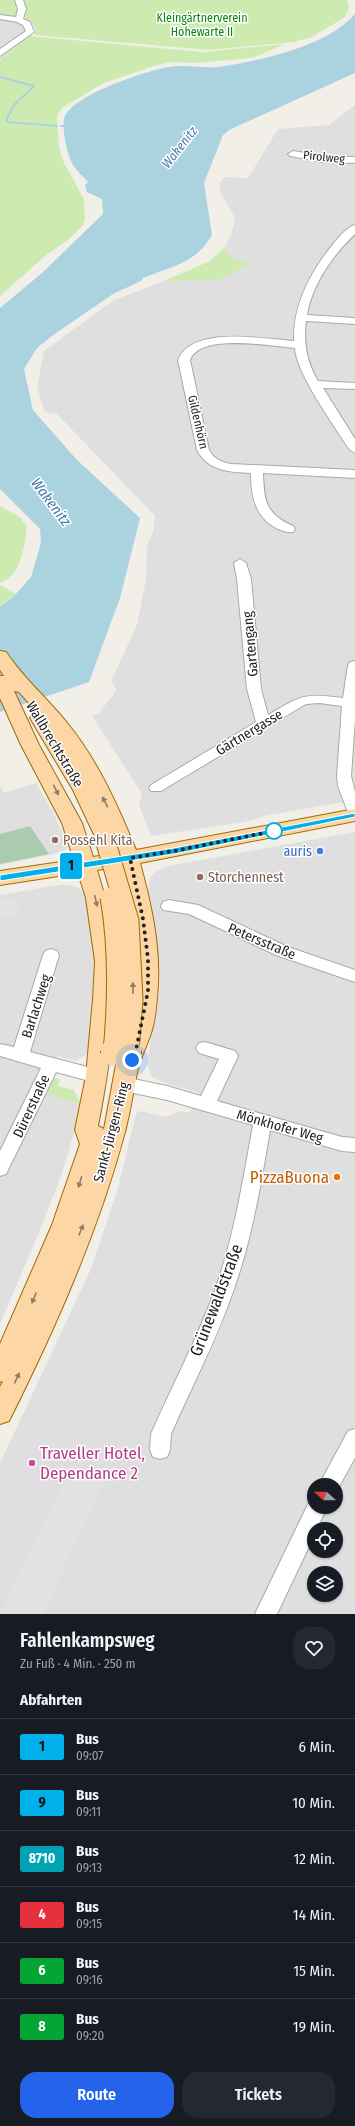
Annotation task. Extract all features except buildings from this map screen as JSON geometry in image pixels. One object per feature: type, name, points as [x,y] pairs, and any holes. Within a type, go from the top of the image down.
[{"type":"main road","name":"Wallbrechtstraße","points":[[0,656],[5,679],[100,839]]},
{"type":"main road","points":[[5,679],[66,734],[90,772],[100,839],[86,864],[96,898],[104,961],[104,999],[97,1076],[86,1130],[92,1145]]},
{"type":"main road","points":[[0,878],[174,851],[355,815]]},
{"type":"main road","points":[[100,839],[130,858],[143,919],[148,959],[148,991],[136,1050],[123,1065],[103,1102]]},
{"type":"main road","name":"Sankt-Jürgen-Ring","points":[[0,1413],[58,1287],[94,1196],[110,1144],[123,1065],[119,1000],[119,960],[115,922],[100,839]]},
{"type":"main road","name":"Sankt-Jürgen-Ring","points":[[0,1372],[49,1262],[76,1194],[92,1145],[103,1102],[123,1065]]},
{"type":"street","points":[[19,0],[22,10],[19,20]]},
{"type":"street","points":[[0,17],[19,20],[28,24],[30,32],[0,53]]},
{"type":"street","points":[[0,48],[10,47]]},
{"type":"street","name":"Pirolweg","points":[[293,154],[323,159],[355,160]]},
{"type":"street","points":[[355,228],[335,247],[310,289],[302,318],[298,345],[300,357],[314,384],[355,448]]},
{"type":"street","points":[[302,318],[355,321]]},
{"type":"street","name":"Gildenhörn","points":[[298,345],[216,340],[197,345],[189,349],[185,355],[186,373],[198,419],[203,450],[207,458],[216,464],[230,468],[355,474]]},
{"type":"street","points":[[314,384],[355,386]]},
{"type":"street","points":[[257,470],[257,496],[260,507],[277,524],[289,529]]},
{"type":"street","name":"Gartengang","points":[[240,563],[244,579],[254,690],[264,724]]},
{"type":"street","points":[[355,664],[349,703],[344,776],[345,786],[355,810]]},
{"type":"street","name":"Gärtnergasse","points":[[156,788],[303,700],[319,699],[349,703]]},
{"type":"street","name":"Petersstraße","points":[[169,906],[192,909],[282,951],[355,976]]},
{"type":"street","name":"Barlachweg","points":[[20,1056],[51,956]]},
{"type":"street","points":[[205,1048],[229,1056],[206,1105]]},
{"type":"street","points":[[0,1050],[51,1065],[97,1076]]},
{"type":"street","name":"Dürerstraße","points":[[0,1169],[51,1065]]},
{"type":"street","name":"Mönkhofer Weg","points":[[123,1065],[206,1105],[342,1144],[355,1145]]},
{"type":"street","name":"Grünewaldstraße","points":[[160,1450],[161,1434],[206,1331],[230,1270],[249,1195],[263,1121]]},
{"type":"street","points":[[333,1478],[355,1438]]},
{"type":"street","points":[[266,1614],[315,1514]]},
{"type":"shaded area","points":[[4,18],[24,26],[27,30],[25,35],[29,36],[0,59],[0,20]]},
{"type":"shaded area","points":[[355,105],[355,800],[264,816],[245,822],[151,836],[139,805],[142,794],[92,716],[99,713],[117,690],[111,681],[137,625],[146,579],[147,546],[153,532],[155,516],[57,414],[45,412],[37,387],[44,351],[114,300],[164,281],[220,280],[250,263],[234,260],[224,248],[231,235],[235,218],[220,191],[220,183],[224,177],[248,178],[278,129],[329,125]]},
{"type":"shaded area","points":[[36,783],[53,812],[68,848],[62,852],[0,865],[0,786],[4,793]]},
{"type":"shaded area","points":[[355,832],[355,1614],[0,1614],[0,1463],[90,1271],[118,1188],[136,1114],[140,1111],[165,1117],[180,1111],[189,1113],[199,1093],[165,1083],[152,1077],[147,1062],[160,988],[159,958],[148,890],[150,878],[157,871],[167,866]]},
{"type":"shaded area","points":[[58,885],[71,885],[78,888],[84,894],[89,913],[94,958],[89,1049],[85,1055],[76,1061],[58,1056],[42,1092],[82,1105],[61,1176],[0,1324],[0,895]]},
{"type":"shaded area","points":[[17,899],[19,915],[0,917],[0,901]]},
{"type":"shaded area","points":[[70,1468],[104,1481],[43,1614],[0,1614]]},
{"type":"green space","points":[[0,0],[16,0],[20,13],[15,16],[0,16]]},
{"type":"green space","name":"Kleingärtnerverein Hohewarte II","points":[[20,0],[347,0],[349,7],[345,17],[312,37],[294,42],[208,50],[35,35],[36,30],[31,21],[26,19]]},
{"type":"green space","points":[[29,36],[203,52],[285,44],[252,58],[196,63],[172,62],[157,65],[104,83],[62,108],[57,116],[59,148],[64,163],[84,199],[85,220],[83,225],[69,239],[45,256],[0,296],[0,59]]},
{"type":"green space","points":[[224,248],[234,260],[251,263],[220,280],[164,281],[210,261]]},
{"type":"green space","points":[[0,506],[20,517],[27,527],[21,560],[13,574],[0,583]]},
{"type":"green space","points":[[0,585],[16,594],[0,607]]},
{"type":"green space","points":[[30,826],[49,854],[0,864],[0,834]]},
{"type":"green space","points":[[52,1077],[60,1079],[58,1086],[74,1090],[82,1105],[41,1092]]},
{"type":"water","name":"Wakenitz","points":[[355,14],[355,73],[229,130],[223,135],[204,183],[212,235],[205,245],[191,258],[182,263],[143,278],[141,281],[113,294],[56,333],[37,348],[24,369],[33,410],[77,460],[140,518],[120,598],[89,682],[0,712],[0,607],[14,596],[31,577],[41,543],[40,529],[0,489],[0,308],[42,273],[103,214],[102,199],[87,192],[85,185],[88,182],[73,166],[70,159],[64,135],[64,119],[69,110],[93,93],[127,79],[168,67],[218,67],[277,55],[312,43],[329,35]]},
{"type":"waterway","points":[[0,77],[34,86],[13,106],[10,113]]},
{"type":"waterway","points":[[9,114],[6,121],[8,122],[32,124]]},
{"type":"waterway","points":[[34,124],[57,126]]},
{"type":"bus line","name":"1","points":[[0,878],[174,851],[355,815]]},
{"type":"place","name":"Possehl Kita","points":[[55,840]]},
{"type":"place","name":"auris","points":[[320,851]]},
{"type":"place","name":"Storchennest","points":[[200,877]]},
{"type":"place","name":"PizzaBuona","points":[[337,1177]]},
{"type":"place","name":"Traveller Hotel, Dependance 2","points":[[32,1463]]},
{"type":"route","points":[[132,1060],[136,1050],[148,991],[148,959],[143,919],[130,858],[174,851],[274,831]]}]
